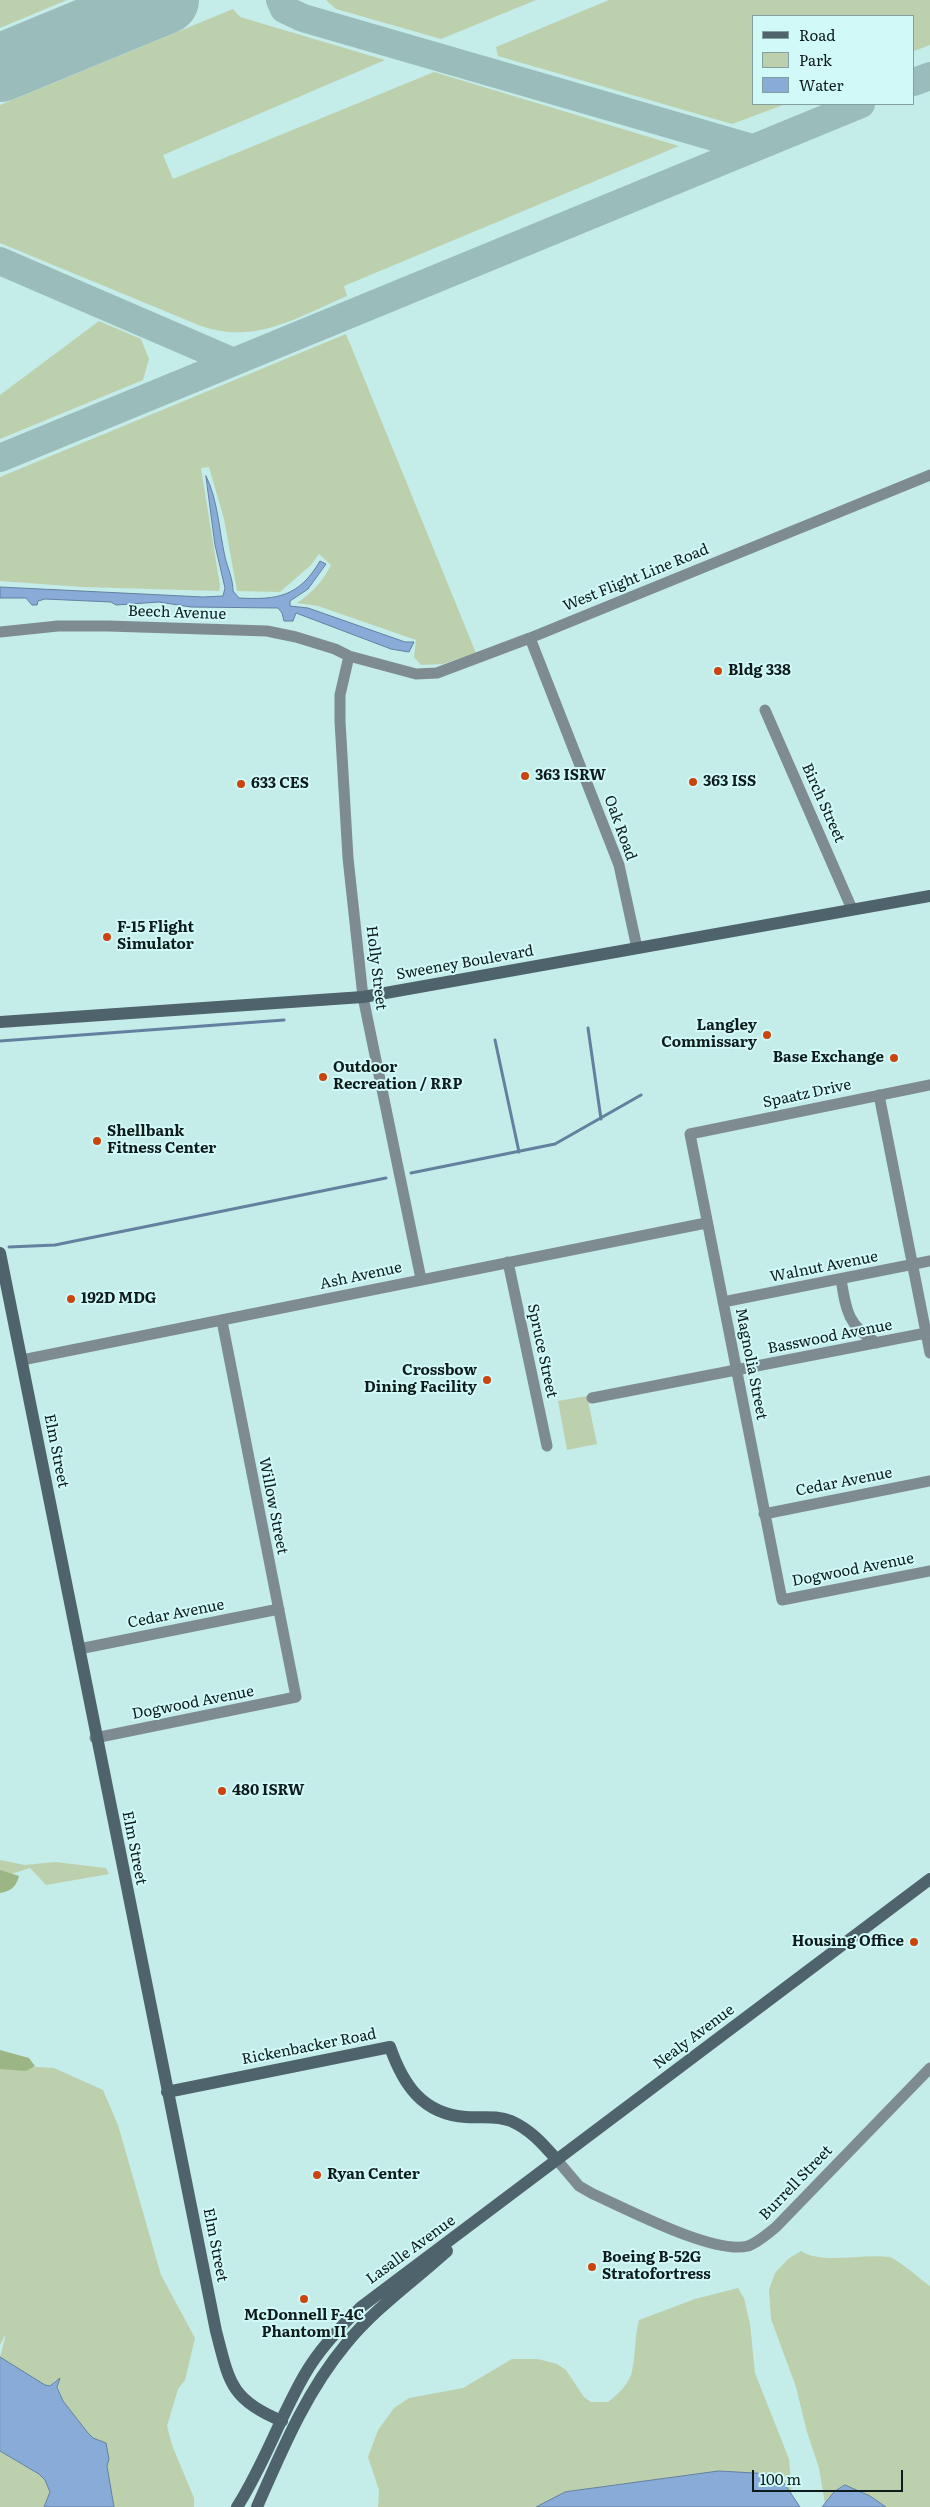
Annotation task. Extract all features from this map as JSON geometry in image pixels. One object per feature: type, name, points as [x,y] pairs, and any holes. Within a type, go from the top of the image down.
[{"type":"main road","name":"Sweeney Boulevard","points":[[0,1022],[362,997],[930,896]]},
{"type":"main road","name":"Elm Street","points":[[0,1253],[216,2331],[227,2375],[244,2401],[261,2412],[282,2421]]},
{"type":"main road","name":"Nealy Avenue","points":[[477,2221],[930,1879]]},
{"type":"main road","name":"Rickenbacker Road","points":[[167,2092],[390,2047],[399,2073],[413,2092],[428,2106],[447,2114],[510,2120],[532,2132],[557,2160]]},
{"type":"main road","name":"Lasalle Avenue","points":[[237,2507],[253,2482],[306,2372],[341,2326],[387,2286],[477,2221]]},
{"type":"main road","name":"Lasalle Avenue","points":[[257,2507],[288,2433],[346,2343],[363,2325],[451,2249],[477,2221]]},
{"type":"main road","name":"Lasalle Avenue","points":[[252,2507],[271,2474]]},
{"type":"main road","name":"Lasalle Avenue","points":[[265,2507],[271,2474]]},
{"type":"street","name":"West Flight Line Road","points":[[349,656],[416,674],[437,673],[530,638],[930,475]]},
{"type":"street","name":"Beech Avenue","points":[[0,632],[58,626],[267,631],[320,644],[349,656]]},
{"type":"street","name":"Oak Road","points":[[530,638],[619,865],[637,948]]},
{"type":"street","name":"Holly Street","points":[[349,656],[340,695],[340,721],[348,858],[362,997],[421,1279]]},
{"type":"street","name":"Birch Street","points":[[765,710],[852,910]]},
{"type":"street","name":"Spaatz Drive","points":[[690,1134],[930,1085]]},
{"type":"street","points":[[879,1095],[930,1353]]},
{"type":"street","name":"Magnolia Street","points":[[690,1134],[706,1223],[738,1370],[764,1514],[782,1600]]},
{"type":"street","name":"Ash Avenue","points":[[22,1360],[706,1223]]},
{"type":"street","name":"Walnut Avenue","points":[[723,1302],[930,1261]]},
{"type":"street","name":"Spruce Street","points":[[508,1262],[547,1446]]},
{"type":"street","points":[[841,1278],[852,1323],[861,1334],[877,1343]]},
{"type":"street","name":"Willow Street","points":[[222,1321],[296,1697]]},
{"type":"street","name":"Basswood Avenue","points":[[592,1398],[926,1333]]},
{"type":"street","name":"Cedar Avenue","points":[[764,1514],[930,1481]]},
{"type":"street","name":"Dogwood Avenue","points":[[782,1600],[930,1571]]},
{"type":"street","name":"Cedar Avenue","points":[[78,1649],[279,1609]]},
{"type":"street","name":"Dogwood Avenue","points":[[96,1738],[296,1697]]},
{"type":"street","name":"Burrell Street","points":[[557,2160],[579,2186],[593,2194],[704,2242],[725,2247],[748,2246],[762,2239],[776,2227],[866,2131],[930,2068]]},
{"type":"green space","points":[[0,0],[67,0],[0,28]]},
{"type":"green space","points":[[326,0],[536,0],[441,39],[336,9]]},
{"type":"green space","points":[[609,0],[930,0],[930,45],[915,51],[915,15],[752,15],[752,105],[783,105],[732,124],[498,56],[496,47]]},
{"type":"green space","points":[[233,9],[240,17],[385,60],[163,155],[173,179],[434,72],[679,146],[344,286],[347,296],[294,320],[258,330],[240,332],[221,331],[201,326],[0,243],[0,105]]},
{"type":"green space","points":[[99,321],[141,339],[149,359],[143,380],[0,439],[0,395]]},
{"type":"green space","points":[[346,334],[476,653],[443,664],[421,665],[414,657],[416,640],[318,606],[297,603],[317,586],[331,565],[319,554],[311,565],[280,592],[237,591],[224,519],[209,467],[201,468],[220,586],[219,591],[82,587],[0,581],[0,477]]},
{"type":"green space","points":[[587,1396],[597,1444],[567,1450],[558,1401]]},
{"type":"green space","points":[[0,1860],[25,1865],[55,1862],[106,1868],[109,1874],[46,1885],[30,1868],[8,1875],[0,1874]]},
{"type":"green space","points":[[0,1870],[19,1876],[13,1888],[0,1893]]},
{"type":"green space","points":[[0,2050],[29,2058],[35,2066],[26,2071],[0,2069]]},
{"type":"green space","points":[[0,2065],[54,2068],[103,2090],[118,2125],[161,2275],[195,2338],[185,2380],[178,2389],[167,2426],[172,2445],[194,2498],[194,2507],[114,2507],[108,2479],[106,2443],[93,2438],[88,2433],[63,2401],[56,2380],[50,2386],[45,2385],[0,2357],[5,2335],[0,2345]]},
{"type":"green space","points":[[801,2251],[810,2255],[832,2258],[889,2257],[904,2265],[930,2286],[930,2507],[886,2507],[870,2496],[834,2492],[825,2504],[819,2468],[807,2432],[796,2387],[771,2319],[769,2290],[775,2273],[788,2259]]},
{"type":"green space","points":[[738,2288],[744,2298],[750,2324],[755,2373],[789,2459],[792,2495],[784,2483],[617,2486],[565,2492],[536,2507],[378,2507],[379,2490],[368,2457],[378,2430],[394,2408],[409,2398],[463,2388],[512,2359],[538,2359],[557,2364],[566,2370],[584,2397],[591,2402],[608,2402],[624,2387],[631,2375],[639,2320],[695,2299]]},
{"type":"green space","points":[[0,2451],[39,2474],[45,2480],[50,2492],[44,2507],[0,2507]]},
{"type":"water","points":[[206,476],[216,505],[233,591],[239,598],[265,598],[286,594],[304,582],[320,561],[326,564],[308,589],[290,601],[290,606],[308,608],[405,642],[414,642],[409,652],[391,649],[296,613],[293,621],[284,621],[282,613],[278,608],[191,607],[159,602],[116,605],[111,602],[45,599],[38,601],[37,605],[32,605],[26,598],[0,598],[0,587],[203,597],[223,596],[225,588],[215,545]]},
{"type":"water","points":[[0,2357],[45,2385],[50,2386],[60,2378],[57,2387],[63,2401],[93,2438],[106,2443],[109,2459],[107,2466],[114,2507],[44,2507],[50,2492],[45,2480],[39,2474],[0,2451]]},
{"type":"water","points":[[719,2471],[772,2474],[784,2483],[800,2507],[536,2507],[565,2492]]},
{"type":"water","points":[[845,2485],[870,2496],[886,2507],[822,2507],[834,2492]]},
{"type":"waterway","points":[[0,1041],[284,1020]]},
{"type":"waterway","points":[[588,1028],[601,1119]]},
{"type":"waterway","points":[[495,1040],[519,1152]]},
{"type":"waterway","points":[[411,1173],[555,1144],[641,1095]]},
{"type":"waterway","points":[[9,1247],[55,1245],[386,1178]]},
{"type":"taxiway","points":[[280,0],[284,9],[303,18],[752,148]]},
{"type":"taxiway","points":[[0,60],[22,59]]},
{"type":"taxiway","points":[[915,82],[930,76]]},
{"type":"taxiway","points":[[0,458],[859,105]]},
{"type":"taxiway","points":[[0,261],[234,362]]},
{"type":"runway","points":[[0,68],[165,0]]},
{"type":"place","name":"Bldg 338","points":[[718,671]]},
{"type":"place","name":"363 ISRW","points":[[525,776]]},
{"type":"place","name":"363 ISS","points":[[693,782]]},
{"type":"place","name":"633 CES","points":[[241,784]]},
{"type":"place","name":"F-15 Flight Simulator","points":[[107,937]]},
{"type":"place","name":"Langley Commissary","points":[[767,1035]]},
{"type":"place","name":"Base Exchange","points":[[894,1058]]},
{"type":"place","name":"Outdoor Recreation / RRP","points":[[323,1077]]},
{"type":"place","name":"Shellbank Fitness Center","points":[[97,1141]]},
{"type":"place","name":"192D MDG","points":[[71,1299]]},
{"type":"place","name":"Crossbow Dining Facility","points":[[487,1380]]},
{"type":"place","name":"480 ISRW","points":[[222,1791]]},
{"type":"place","name":"Housing Office","points":[[914,1942]]},
{"type":"place","name":"Ryan Center","points":[[317,2175]]},
{"type":"place","name":"Boeing B-52G Stratofortress","points":[[592,2267]]},
{"type":"place","name":"McDonnell F-4C Phantom II","points":[[304,2299]]}]
